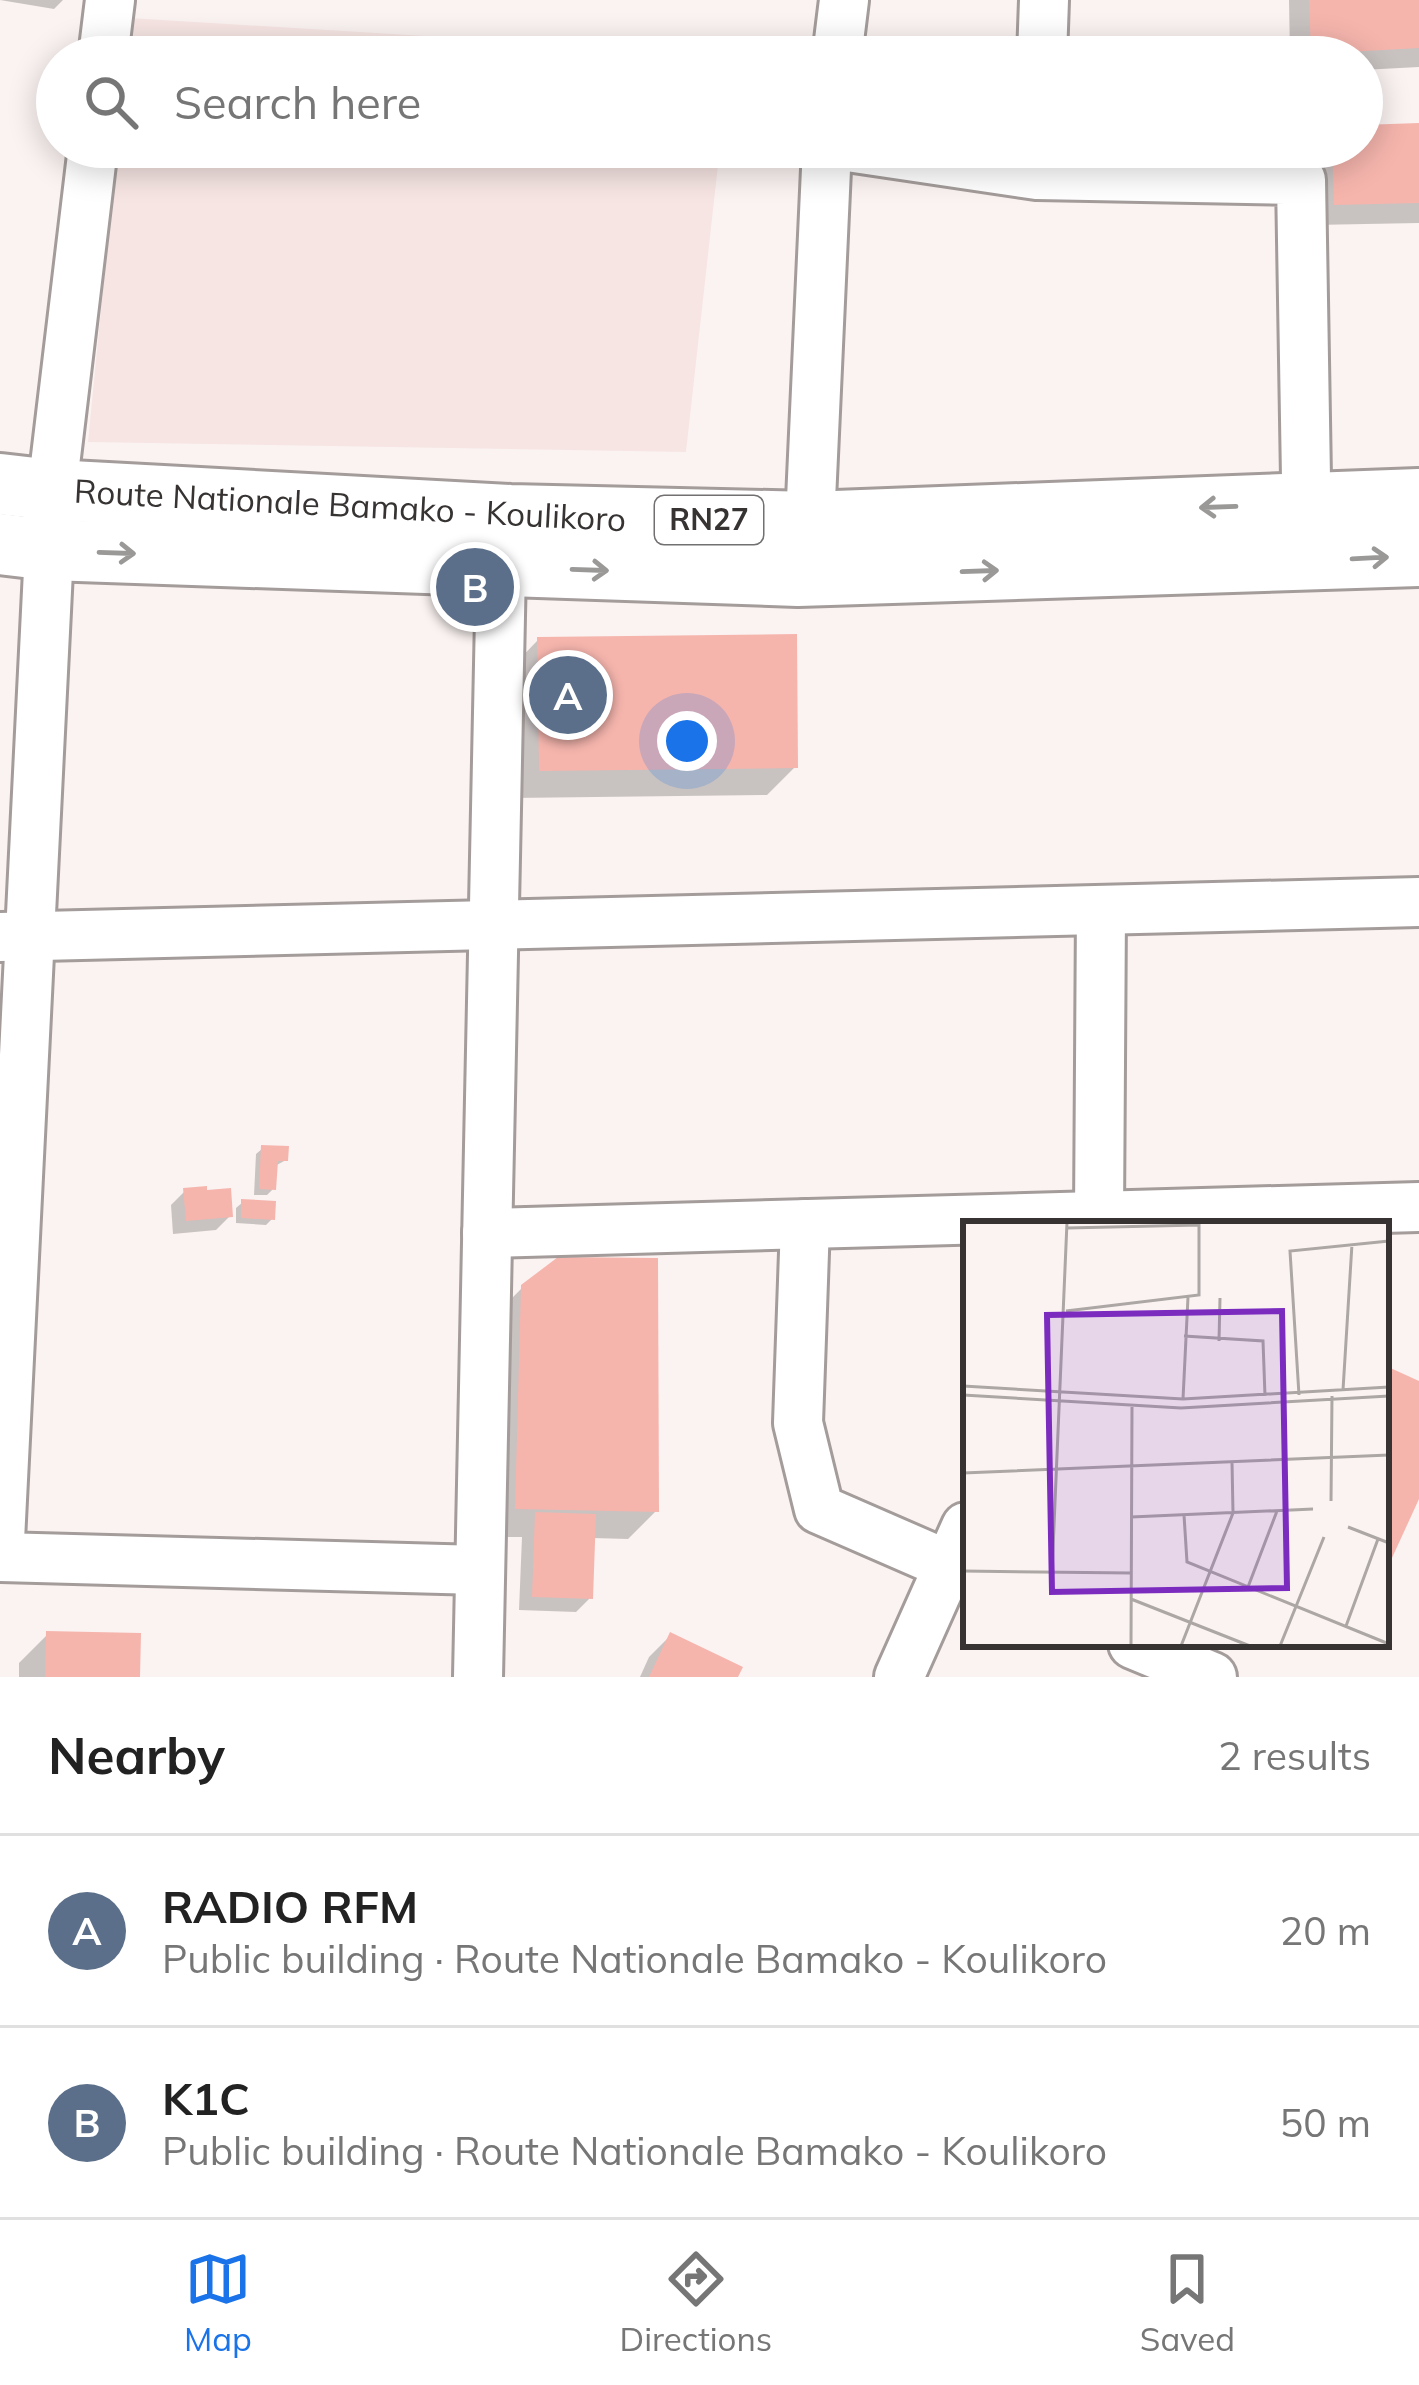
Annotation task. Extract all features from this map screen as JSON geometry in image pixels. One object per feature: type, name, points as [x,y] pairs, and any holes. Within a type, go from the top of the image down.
[{"type":"main road","name":"Route Nationale Bamako - Koulikoro","points":[[26,487],[510,515],[1307,532],[1419,556]]},
{"type":"main road","name":"Route Nationale Bamako - Koulikoro","points":[[25,547],[798,576],[1307,532],[1419,500]]},
{"type":"street","points":[[106,36],[110,0]]},
{"type":"street","points":[[840,36],[844,0]]},
{"type":"street","points":[[1043,36],[1044,0]]},
{"type":"street","points":[[0,1540],[26,487],[89,168]]},
{"type":"street","points":[[810,522],[826,168]]},
{"type":"street","points":[[1140,168],[1301,179],[1307,532]]},
{"type":"street","points":[[478,1677],[501,568]]},
{"type":"street","points":[[15,937],[1419,902]]},
{"type":"street","points":[[1097,1220],[1100,910]]},
{"type":"street","points":[[1024,1221],[1367,1216],[1419,1207]]},
{"type":"street","points":[[488,1233],[963,1222]]},
{"type":"street","points":[[805,1224],[798,1423],[819,1508],[960,1555],[899,1677]]},
{"type":"street","points":[[0,1557],[481,1570]]},
{"type":"street","points":[[1144,1647],[1197,1662]]},
{"type":"shaded area","points":[[129,18],[425,36],[128,36]]},
{"type":"shaded area","points":[[115,168],[718,168],[686,452],[88,442]]},
{"type":"building","points":[[1309,0],[1419,0],[1419,48],[1383,50],[1383,36],[1310,36]]},
{"type":"building","points":[[1419,123],[1419,203],[1334,205],[1333,168],[1383,168],[1383,124]]},
{"type":"building","points":[[797,634],[798,768],[539,771],[537,637]]},
{"type":"building","points":[[261,1145],[289,1146],[288,1161],[278,1161],[276,1190],[259,1189]]},
{"type":"building","points":[[207,1186],[207,1190],[231,1188],[233,1217],[186,1221],[183,1188]]},
{"type":"building","points":[[241,1199],[276,1201],[275,1220],[241,1218]]},
{"type":"building","points":[[558,1257],[658,1258],[659,1512],[515,1509],[521,1285]]},
{"type":"building","points":[[1389,1367],[1419,1381],[1419,1499],[1389,1564]]},
{"type":"building","points":[[535,1512],[596,1514],[593,1599],[532,1597]]},
{"type":"building","points":[[46,1631],[141,1633],[140,1677],[45,1677]]},
{"type":"building","points":[[670,1632],[743,1667],[738,1677],[649,1677]]},
{"type":"place","name":"K1C","points":[[475,587]]},
{"type":"place","name":"RADIO RFM","points":[[568,695]]}]
